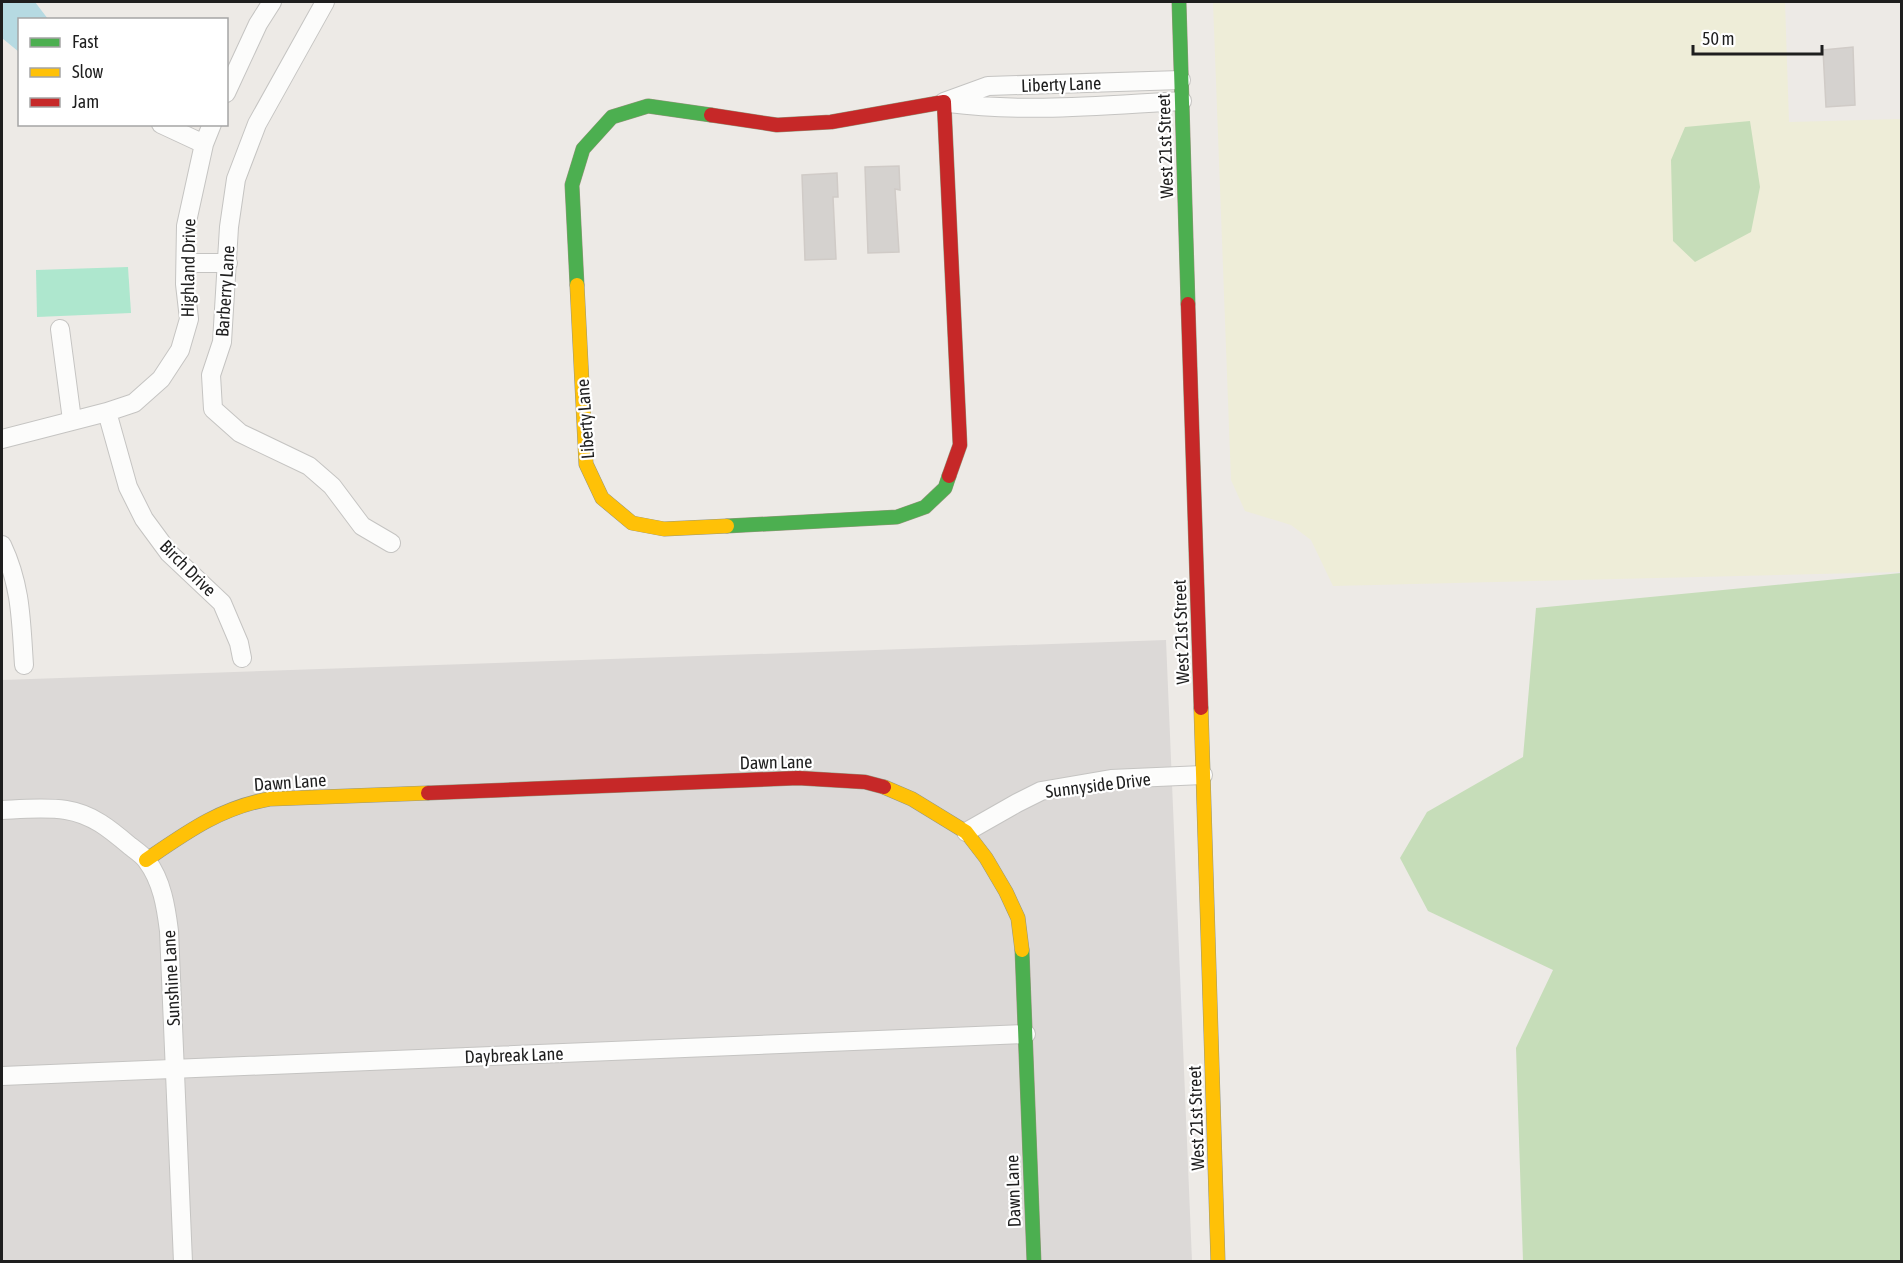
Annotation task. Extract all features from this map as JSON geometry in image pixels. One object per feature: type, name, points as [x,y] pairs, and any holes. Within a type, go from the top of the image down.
[{"type":"street","points":[[257,2],[258,24]]},
{"type":"street","points":[[228,89],[258,24],[272,2]]},
{"type":"street","name":"Barberry Lane","points":[[325,2],[257,124],[236,179],[229,227],[222,342],[211,375],[213,409],[240,433],[309,466],[332,486],[362,526],[391,543]]},
{"type":"street","name":"West 21st Street","points":[[1179,2],[1218,1262]]},
{"type":"street","name":"Liberty Lane","points":[[944,102],[960,445],[945,488],[925,507],[897,517],[664,529],[632,523],[602,498],[586,464],[572,185],[583,149],[612,117],[648,106],[777,125],[831,122],[944,102],[988,86],[1181,80]]},
{"type":"street","name":"Liberty Lane","points":[[944,102],[1015,108],[1182,101]]},
{"type":"street","points":[[165,126],[204,144]]},
{"type":"street","name":"Highland Drive","points":[[2,439],[134,403],[161,379],[180,350],[189,319],[185,284],[186,226],[204,144],[211,126]]},
{"type":"street","points":[[186,263],[228,263]]},
{"type":"street","points":[[60,329],[72,420]]},
{"type":"street","name":"Birch Drive","points":[[107,412],[129,487],[144,519],[169,553],[222,603],[240,643],[242,658]]},
{"type":"street","points":[[2,545],[11,565],[19,598],[24,664]]},
{"type":"street","name":"Sunnyside Drive","points":[[966,832],[1041,791],[1111,779],[1203,775]]},
{"type":"street","name":"Dawn Lane","points":[[146,860],[215,814],[247,802],[798,778],[866,782],[891,789],[966,832],[986,858],[1018,918],[1022,939],[1034,1262]]},
{"type":"street","name":"Sunshine Lane","points":[[2,810],[41,808],[67,810],[87,815],[107,826],[146,860],[157,879],[166,907],[169,931],[183,1262]]},
{"type":"street","name":"Daybreak Lane","points":[[2,1076],[1026,1034]]},
{"type":"shaded area","points":[[1166,640],[1192,1261],[2,1261],[2,680]]},
{"type":"green space","points":[[1213,2],[1785,2],[1789,122],[1901,119],[1901,572],[1333,586],[1311,540],[1291,525],[1245,511],[1231,480]]},
{"type":"green space","points":[[1750,121],[1760,187],[1751,232],[1695,262],[1673,241],[1671,160],[1685,127]]},
{"type":"green space","points":[[128,267],[131,313],[37,317],[36,270]]},
{"type":"green space","points":[[1901,573],[1901,1261],[1523,1261],[1516,1048],[1553,970],[1428,911],[1400,858],[1427,812],[1523,757],[1536,608]]},
{"type":"water","points":[[2,2],[35,2],[47,18],[18,18],[18,51],[2,38]]},
{"type":"building","points":[[1853,47],[1855,105],[1826,107],[1823,50]]},
{"type":"building","points":[[899,166],[900,190],[895,189],[899,252],[868,253],[865,167]]},
{"type":"building","points":[[837,173],[838,197],[833,197],[836,259],[805,260],[802,175]]},
{"type":"traffic: fast","points":[[1179,2],[1188,304]]},
{"type":"traffic: fast","points":[[577,285],[572,185],[583,149],[612,117],[648,106],[711,115]]},
{"type":"traffic: fast","points":[[727,526],[897,517],[925,507],[945,488],[949,476]]},
{"type":"traffic: fast","points":[[1022,950],[1034,1262]]},
{"type":"traffic: slow","points":[[577,285],[586,464],[602,498],[632,523],[664,529],[727,526]]},
{"type":"traffic: slow","points":[[1201,708],[1218,1262]]},
{"type":"traffic: slow","points":[[884,787],[912,799],[966,832],[986,858],[1006,892],[1018,918],[1022,950]]},
{"type":"traffic: slow","points":[[146,860],[204,822],[251,803],[269,799],[428,793]]},
{"type":"traffic: jam","points":[[944,102],[960,445],[949,476]]},
{"type":"traffic: jam","points":[[711,115],[777,125],[831,122],[944,102]]},
{"type":"traffic: jam","points":[[1188,304],[1201,708]]},
{"type":"traffic: jam","points":[[428,793],[798,778],[865,782],[884,787]]}]
